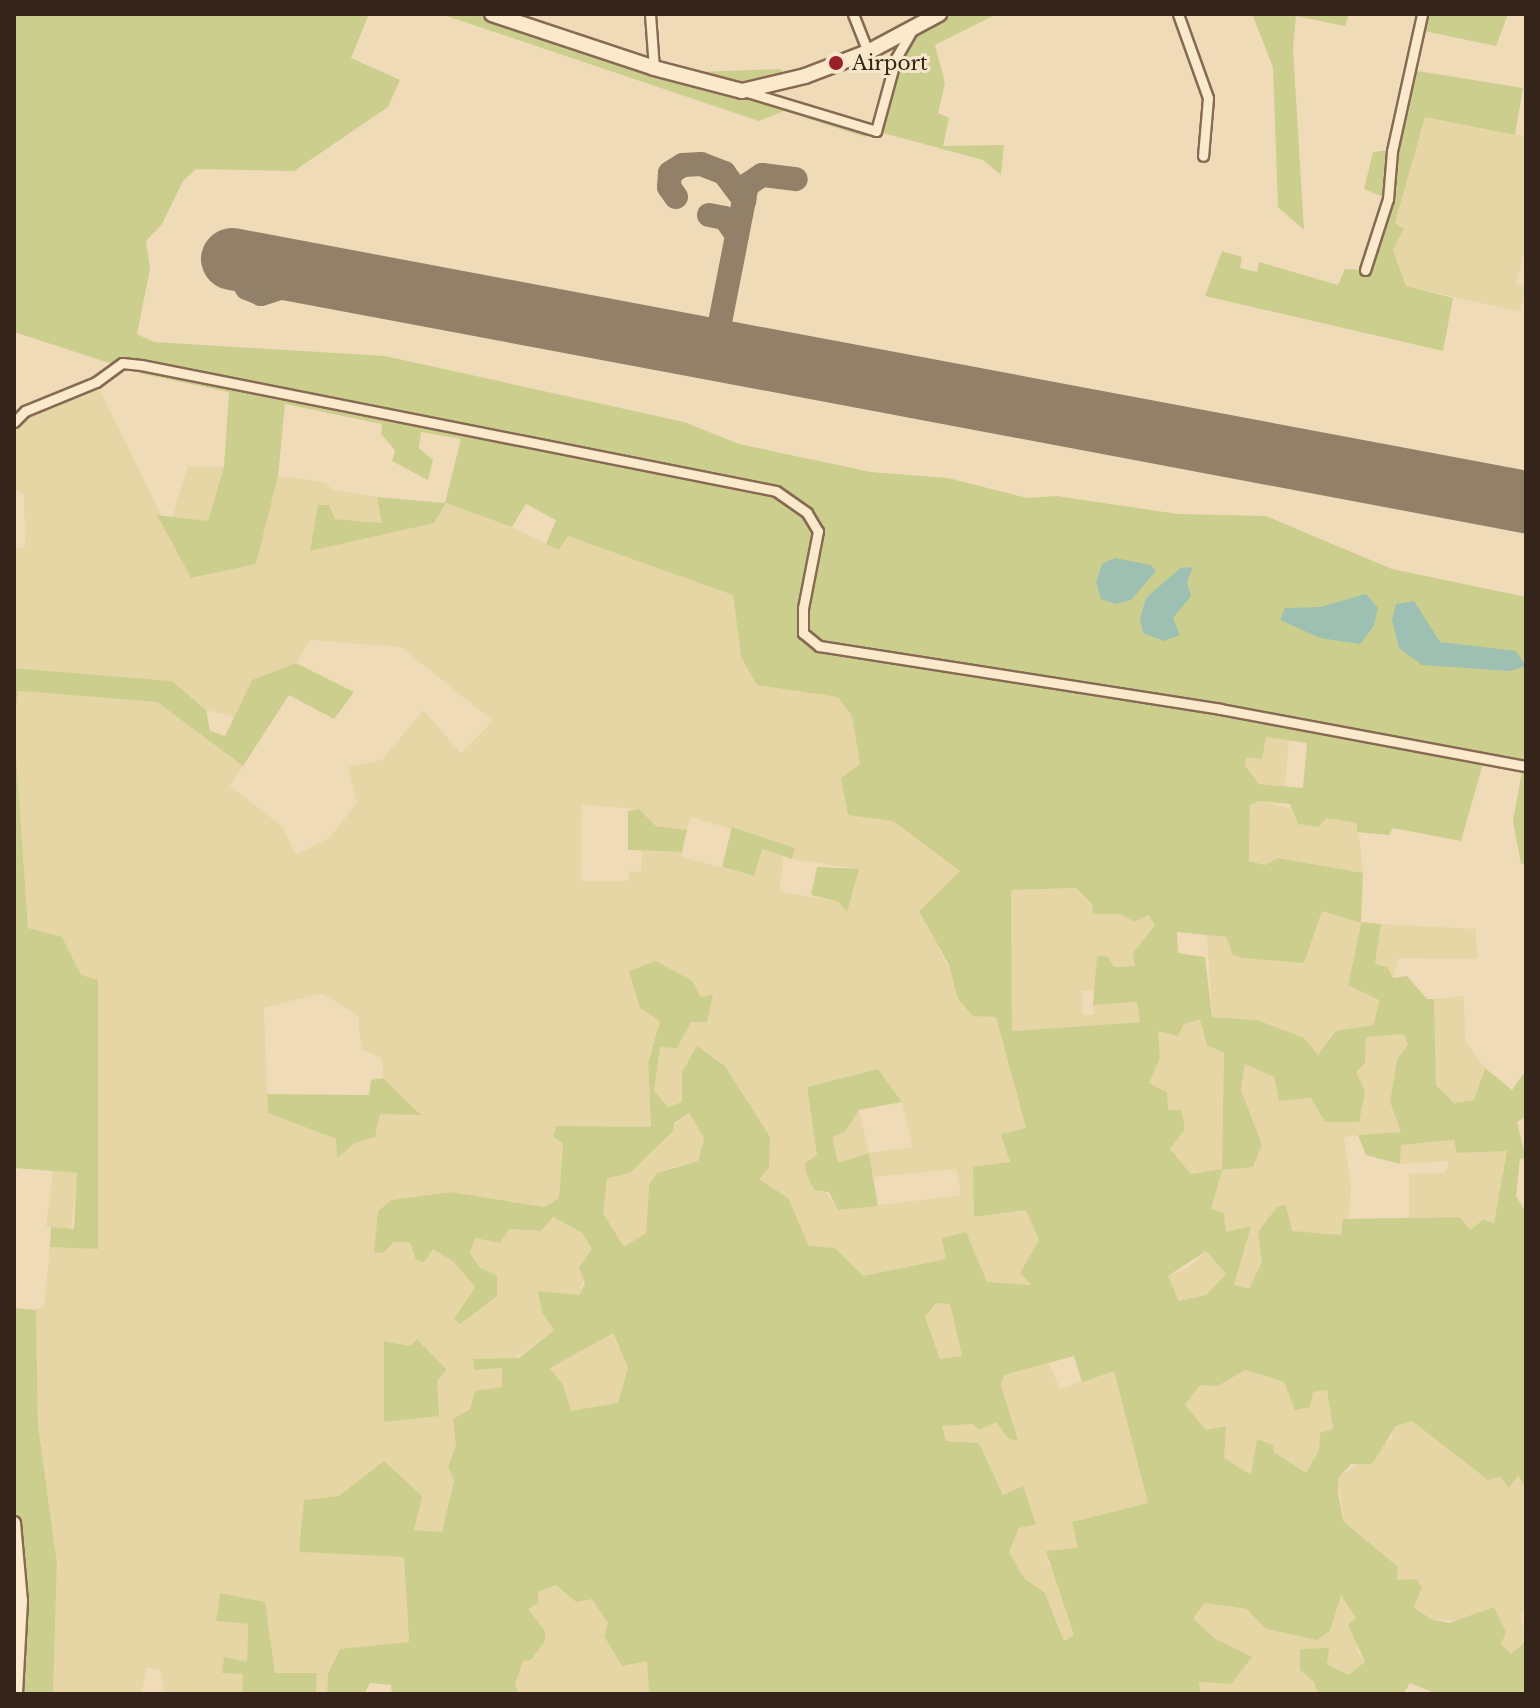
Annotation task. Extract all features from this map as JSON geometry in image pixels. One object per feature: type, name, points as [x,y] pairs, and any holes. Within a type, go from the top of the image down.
[{"type":"main road","points":[[492,14],[654,68],[742,91],[793,81],[868,52],[939,14]]},
{"type":"street","points":[[650,14],[654,68]]},
{"type":"street","points":[[853,14],[868,52]]},
{"type":"street","points":[[1178,14],[1208,98],[1203,156]]},
{"type":"street","points":[[1365,270],[1388,199],[1392,151],[1422,14]]},
{"type":"street","points":[[742,91],[876,131],[896,58],[913,29]]},
{"type":"street","points":[[14,422],[25,411],[96,382],[122,363],[776,491],[807,513],[818,531],[803,608],[803,633],[819,646],[1220,709],[1526,766]]},
{"type":"street","points":[[14,1523],[21,1601],[16,1694]]},
{"type":"shaded area","points":[[1425,116],[1526,136],[1526,244],[1516,284],[1526,288],[1520,312],[1406,286],[1393,250],[1404,230],[1395,223]]},
{"type":"shaded area","points":[[96,382],[192,578],[256,563],[278,476],[325,482],[333,490],[377,497],[383,523],[334,519],[318,505],[311,551],[445,503],[493,518],[559,550],[568,535],[733,595],[741,657],[838,697],[852,716],[860,764],[893,821],[960,871],[920,911],[973,1015],[996,1016],[1026,1129],[974,1217],[1026,1210],[1040,1240],[1033,1286],[987,1282],[946,1259],[864,1276],[850,1296],[842,1297],[838,1283],[862,1277],[835,1249],[809,1246],[788,1198],[758,1179],[769,1168],[767,1146],[682,1072],[682,1102],[668,1107],[654,1091],[660,1020],[648,1063],[651,1127],[563,1144],[559,1198],[543,1207],[451,1192],[394,1242],[411,1242],[416,1259],[433,1249],[454,1262],[475,1287],[455,1319],[497,1296],[470,1253],[475,1238],[509,1229],[541,1231],[552,1217],[582,1233],[593,1249],[579,1295],[542,1312],[555,1329],[502,1368],[502,1387],[453,1419],[456,1445],[448,1467],[454,1479],[442,1532],[414,1531],[299,1552],[404,1556],[409,1642],[384,1646],[328,1673],[327,1694],[316,1694],[316,1673],[275,1673],[265,1602],[220,1593],[216,1621],[248,1624],[247,1662],[222,1673],[243,1674],[242,1694],[165,1694],[159,1669],[146,1668],[142,1694],[53,1694],[57,1564],[38,1425],[36,1310],[44,1305],[50,1247],[98,1248],[98,981],[81,975],[62,938],[28,928],[14,726],[18,691],[157,702],[243,766],[230,786],[283,827],[296,855],[330,837],[357,803],[348,767],[382,760],[423,710],[461,753],[493,721],[401,647],[310,640],[296,663],[252,680],[234,717],[206,710],[172,681],[14,668],[14,548],[25,547],[24,495],[14,488],[14,422],[25,411]],"holes":[[[582,805],[639,809],[656,826],[687,830],[691,817],[794,848],[792,859],[858,869],[847,911],[839,902],[779,891],[784,857],[762,849],[753,876],[682,857],[682,852],[642,851],[641,872],[629,871],[628,881],[581,881]],[[321,993],[358,1015],[361,1049],[382,1058],[383,1078],[420,1114],[380,1114],[375,1137],[355,1143],[337,1157],[336,1139],[268,1113],[264,1008]],[[878,1069],[902,1102],[913,1147],[869,1153],[874,1177],[956,1169],[961,1195],[839,1210],[805,1163],[817,1155],[807,1087]],[[384,1341],[411,1346],[447,1371],[437,1381]]]},
{"type":"shaded area","points":[[188,466],[224,467],[208,521],[171,520]]},
{"type":"shaded area","points":[[1115,558],[1151,565],[1156,571],[1131,600],[1115,604],[1101,599],[1096,582],[1102,564]]},
{"type":"shaded area","points":[[1193,567],[1187,582],[1191,596],[1173,618],[1180,635],[1164,641],[1143,633],[1140,618],[1146,598],[1180,568]]},
{"type":"shaded area","points":[[1366,594],[1378,608],[1374,626],[1360,644],[1320,638],[1280,620],[1285,608],[1320,607]]},
{"type":"shaded area","points":[[1414,601],[1440,642],[1516,651],[1526,666],[1510,671],[1422,665],[1399,648],[1392,620],[1396,604]]},
{"type":"shaded area","points":[[1266,737],[1289,740],[1285,786],[1259,784],[1245,767],[1246,757]]},
{"type":"shaded area","points":[[1259,801],[1358,823],[1363,873],[1278,858],[1266,865],[1249,861],[1250,804]]},
{"type":"shaded area","points":[[1076,888],[1092,904],[1094,914],[1119,914],[1135,922],[1148,915],[1155,925],[1133,953],[1135,966],[1113,967],[1099,976],[1095,990],[1082,991],[1083,1015],[1094,1015],[1093,1005],[1138,1002],[1140,1022],[1012,1031],[1011,890]]},
{"type":"shaded area","points":[[1322,911],[1361,923],[1348,984],[1380,1000],[1374,1026],[1318,1055],[1257,1020],[1212,1017],[1207,935],[1226,938],[1233,955],[1242,958],[1304,962]]},
{"type":"shaded area","points":[[1381,924],[1476,929],[1477,959],[1399,958],[1393,978],[1375,964]]},
{"type":"shaded area","points":[[1464,996],[1465,1040],[1485,1068],[1474,1100],[1454,1103],[1436,1085],[1434,999]]},
{"type":"shaded area","points":[[1201,1020],[1224,1053],[1223,1169],[1252,1167],[1262,1145],[1241,1090],[1245,1063],[1274,1077],[1279,1101],[1312,1098],[1365,1062],[1366,1036],[1405,1034],[1408,1046],[1397,1059],[1390,1102],[1401,1132],[1344,1137],[1351,1185],[1349,1219],[1341,1235],[1258,1232],[1262,1262],[1249,1289],[1234,1285],[1250,1227],[1226,1232],[1211,1210],[1221,1170],[1191,1174],[1179,1164],[1170,1148],[1175,1137],[1168,1110],[1148,1083],[1160,1058],[1158,1031]]},
{"type":"shaded area","points":[[859,1110],[869,1153],[838,1163],[831,1136],[845,1132]]},
{"type":"shaded area","points":[[689,1113],[704,1138],[698,1161],[670,1168],[649,1186],[646,1233],[624,1248],[603,1213],[606,1178]]},
{"type":"shaded area","points":[[1455,1140],[1458,1153],[1508,1151],[1494,1223],[1469,1230],[1459,1217],[1409,1218],[1409,1174],[1445,1173],[1449,1161],[1400,1164],[1401,1145]]},
{"type":"shaded area","points":[[53,1170],[78,1173],[71,1230],[46,1227]]},
{"type":"shaded area","points":[[1206,1251],[1226,1274],[1207,1295],[1179,1301],[1168,1276],[1188,1268]]},
{"type":"shaded area","points":[[936,1303],[950,1304],[962,1356],[940,1359],[925,1317]]},
{"type":"shaded area","points":[[612,1333],[628,1368],[618,1403],[571,1412],[563,1385],[549,1368]]},
{"type":"shaded area","points":[[1049,1363],[1060,1389],[1114,1370],[1148,1503],[1072,1522],[1079,1548],[1046,1561],[1055,1572],[1074,1635],[1064,1641],[1045,1593],[1024,1578],[1008,1551],[1019,1528],[1022,1486],[1003,1495],[979,1443],[946,1441],[942,1426],[996,1422],[1008,1438],[1017,1440],[1001,1385],[1004,1375]]},
{"type":"shaded area","points":[[1245,1370],[1313,1392],[1327,1390],[1333,1429],[1320,1434],[1319,1450],[1306,1473],[1274,1452],[1251,1476],[1224,1458],[1185,1405],[1200,1385],[1218,1386]]},
{"type":"shaded area","points":[[1412,1421],[1488,1480],[1518,1474],[1526,1488],[1526,1609],[1521,1615],[1526,1641],[1511,1655],[1501,1643],[1493,1607],[1466,1621],[1431,1619],[1414,1606],[1422,1587],[1417,1580],[1397,1580],[1343,1521],[1339,1477],[1391,1439],[1396,1426]]},
{"type":"shaded area","points":[[556,1585],[576,1602],[592,1598],[608,1623],[648,1661],[649,1694],[519,1694],[515,1685],[523,1661],[545,1631],[528,1609],[538,1592]]},
{"type":"shaded area","points":[[1341,1594],[1356,1619],[1357,1651],[1366,1662],[1357,1673],[1348,1675],[1301,1649],[1300,1670],[1314,1682],[1318,1694],[1201,1694],[1199,1682],[1219,1680],[1251,1657],[1214,1638],[1192,1618],[1205,1603],[1247,1609],[1266,1629],[1307,1634],[1330,1631]]},
{"type":"green space","points":[[14,14],[369,14],[351,58],[400,80],[388,107],[294,171],[196,169],[183,181],[162,224],[146,241],[150,269],[137,334],[154,342],[385,356],[684,422],[739,444],[871,472],[948,478],[1027,498],[1056,496],[1178,514],[1266,516],[1392,569],[1526,597],[1526,864],[1521,864],[1513,821],[1523,766],[1484,760],[1461,841],[1393,828],[1389,835],[1357,832],[1357,823],[1326,818],[1319,827],[1298,824],[1290,804],[1259,801],[1250,805],[1249,861],[1265,865],[1278,858],[1363,873],[1361,922],[1381,924],[1375,964],[1387,967],[1393,978],[1407,976],[1427,999],[1434,999],[1436,1085],[1454,1103],[1474,1100],[1485,1068],[1512,1090],[1526,1070],[1526,1117],[1517,1122],[1526,1158],[1520,1159],[1516,1196],[1526,1212],[1526,1488],[1518,1475],[1509,1488],[1500,1477],[1488,1480],[1412,1421],[1396,1426],[1372,1464],[1351,1464],[1339,1477],[1338,1492],[1343,1521],[1398,1567],[1397,1580],[1416,1579],[1422,1587],[1414,1607],[1431,1619],[1449,1623],[1494,1607],[1506,1632],[1501,1644],[1511,1654],[1526,1641],[1526,1694],[1437,1694],[1410,1683],[1403,1694],[1318,1694],[1314,1682],[1300,1670],[1300,1649],[1329,1648],[1327,1664],[1348,1675],[1365,1662],[1348,1625],[1356,1618],[1341,1595],[1330,1631],[1317,1640],[1266,1629],[1247,1609],[1205,1603],[1193,1618],[1214,1638],[1252,1657],[1231,1684],[1199,1682],[1201,1694],[649,1694],[647,1661],[622,1666],[604,1636],[608,1623],[592,1599],[576,1602],[556,1585],[538,1592],[538,1603],[528,1609],[545,1631],[545,1641],[531,1660],[523,1661],[515,1685],[519,1694],[392,1694],[391,1685],[370,1683],[364,1694],[327,1694],[328,1673],[340,1649],[409,1642],[404,1557],[299,1552],[304,1500],[339,1496],[384,1461],[422,1496],[414,1530],[442,1532],[454,1480],[448,1467],[456,1445],[453,1419],[470,1409],[475,1391],[502,1387],[502,1368],[474,1370],[473,1359],[519,1358],[554,1330],[542,1312],[538,1291],[579,1295],[585,1283],[579,1268],[592,1249],[582,1233],[553,1217],[541,1231],[509,1229],[500,1243],[475,1238],[470,1253],[480,1268],[497,1276],[497,1296],[460,1324],[454,1319],[475,1287],[454,1262],[433,1249],[424,1262],[416,1260],[410,1242],[394,1242],[383,1253],[374,1252],[378,1211],[392,1200],[451,1192],[544,1207],[559,1198],[563,1144],[553,1136],[556,1126],[651,1127],[648,1063],[660,1021],[640,1008],[629,971],[656,961],[692,981],[701,997],[713,994],[707,1022],[691,1022],[677,1048],[660,1047],[654,1091],[668,1107],[682,1102],[682,1072],[697,1046],[725,1066],[770,1137],[769,1168],[759,1179],[788,1198],[809,1246],[835,1248],[863,1276],[946,1259],[942,1238],[966,1232],[987,1282],[1032,1285],[1020,1273],[1039,1240],[1026,1210],[974,1217],[973,1167],[1010,1162],[1001,1134],[1026,1128],[996,1017],[973,1016],[958,999],[949,965],[919,911],[960,871],[893,821],[848,815],[841,778],[860,764],[852,716],[838,697],[757,685],[741,657],[733,595],[568,536],[559,550],[546,544],[556,520],[526,504],[512,527],[446,503],[434,523],[310,551],[318,505],[329,505],[335,519],[382,523],[377,497],[445,503],[461,439],[421,432],[419,448],[433,460],[428,480],[392,461],[395,450],[381,434],[382,424],[285,404],[278,476],[256,564],[191,578],[157,515],[208,521],[224,467],[229,392],[143,374],[14,332]],"holes":[[[1266,737],[1307,743],[1303,788],[1259,784],[1245,766],[1246,757],[1262,759]],[[1076,888],[1092,904],[1093,914],[1119,914],[1135,922],[1148,915],[1155,925],[1133,953],[1135,966],[1114,967],[1108,957],[1097,956],[1093,1005],[1137,1002],[1140,1022],[1012,1031],[1011,890]],[[1322,911],[1361,923],[1348,985],[1379,1000],[1374,1025],[1336,1031],[1318,1055],[1304,1038],[1257,1020],[1212,1017],[1205,957],[1178,953],[1177,932],[1226,937],[1233,955],[1304,963]],[[1200,1020],[1207,1045],[1224,1053],[1222,1169],[1191,1174],[1170,1149],[1185,1129],[1181,1110],[1168,1110],[1167,1092],[1149,1083],[1160,1058],[1158,1031],[1178,1036],[1184,1024]],[[1404,1034],[1408,1045],[1397,1059],[1390,1102],[1401,1132],[1358,1135],[1366,1155],[1400,1164],[1401,1145],[1454,1140],[1457,1153],[1507,1151],[1494,1223],[1483,1220],[1470,1230],[1460,1217],[1343,1219],[1341,1235],[1292,1231],[1286,1205],[1277,1207],[1258,1232],[1262,1262],[1249,1289],[1234,1285],[1251,1226],[1226,1232],[1224,1213],[1211,1209],[1222,1170],[1253,1167],[1262,1145],[1241,1090],[1245,1064],[1274,1077],[1279,1101],[1311,1098],[1325,1122],[1359,1122],[1365,1091],[1356,1072],[1365,1063],[1366,1037]],[[689,1113],[704,1138],[698,1161],[657,1173],[649,1185],[646,1233],[624,1247],[603,1213],[607,1178],[630,1173],[673,1131],[674,1123]],[[1206,1251],[1226,1274],[1206,1295],[1179,1301],[1168,1276]],[[936,1303],[950,1304],[962,1356],[940,1359],[925,1317]],[[613,1333],[628,1368],[618,1403],[571,1411],[563,1385],[550,1368]],[[1074,1356],[1082,1382],[1114,1371],[1148,1503],[1072,1522],[1078,1548],[1046,1551],[1074,1635],[1064,1641],[1045,1593],[1024,1578],[1009,1552],[1019,1528],[1036,1524],[1023,1486],[1003,1495],[979,1443],[946,1441],[942,1426],[973,1424],[979,1430],[996,1422],[1008,1438],[1018,1441],[1001,1385],[1004,1375]],[[1245,1370],[1284,1382],[1295,1410],[1310,1407],[1313,1392],[1327,1390],[1333,1429],[1320,1433],[1319,1450],[1306,1473],[1274,1452],[1273,1445],[1257,1439],[1251,1475],[1224,1458],[1226,1426],[1206,1430],[1185,1405],[1200,1385],[1218,1386]]]},
{"type":"green space","points":[[441,14],[492,14],[653,68],[654,59],[698,72],[780,69],[793,81],[745,90],[876,131],[865,137],[784,111],[759,121]]},
{"type":"green space","points":[[939,14],[997,14],[935,45],[945,83],[938,113],[949,118],[943,146],[1004,145],[1001,175],[983,160],[876,131],[878,111],[913,29]]},
{"type":"green space","points":[[1252,14],[1349,14],[1345,26],[1296,16],[1293,49],[1304,230],[1278,207],[1273,67]]},
{"type":"green space","points":[[1422,14],[1508,14],[1496,46],[1419,30]]},
{"type":"green space","points":[[1411,70],[1523,88],[1515,135],[1425,117],[1395,223],[1404,229],[1393,250],[1406,286],[1453,298],[1443,351],[1205,296],[1222,251],[1242,257],[1240,268],[1257,272],[1259,262],[1338,285],[1345,269],[1365,270],[1388,199],[1364,189],[1373,152],[1392,150]]},
{"type":"green space","points":[[296,663],[354,692],[334,719],[289,695],[243,766],[157,702],[18,691],[14,724],[14,668],[172,681],[206,710],[210,731],[225,736],[252,680]]},
{"type":"green space","points":[[14,726],[28,928],[62,937],[81,975],[98,980],[98,1249],[50,1247],[51,1227],[74,1229],[77,1173],[14,1168]]},
{"type":"green space","points":[[639,809],[656,826],[687,830],[682,852],[628,850],[628,811]]},
{"type":"green space","points":[[732,827],[795,848],[792,859],[762,849],[754,876],[722,867]]},
{"type":"green space","points":[[817,867],[859,869],[847,912],[839,902],[811,895]]},
{"type":"green space","points":[[878,1069],[902,1102],[859,1110],[845,1132],[832,1137],[838,1163],[869,1153],[878,1206],[838,1210],[829,1192],[814,1190],[806,1173],[805,1163],[817,1155],[807,1087]]},
{"type":"green space","points":[[383,1078],[421,1115],[380,1114],[375,1137],[355,1143],[337,1158],[336,1139],[268,1113],[267,1094],[369,1095],[371,1080]]},
{"type":"green space","points":[[14,1308],[36,1310],[38,1425],[57,1564],[53,1694],[16,1694]]},
{"type":"green space","points":[[417,1339],[447,1370],[437,1381],[439,1416],[384,1422],[384,1341],[410,1346]]},
{"type":"green space","points":[[220,1593],[265,1602],[275,1673],[317,1673],[316,1694],[242,1694],[243,1674],[222,1673],[224,1657],[247,1662],[248,1624],[216,1621]]},
{"type":"taxiway","points":[[676,197],[669,187],[670,173],[683,165],[701,164],[724,173],[744,200],[718,332],[724,346],[749,356]]},
{"type":"taxiway","points":[[744,200],[747,185],[762,175],[796,179]]},
{"type":"taxiway","points":[[709,215],[725,218],[737,235]]},
{"type":"taxiway","points":[[301,271],[278,252],[260,247],[245,256],[239,273],[247,288],[261,294],[321,275]]},
{"type":"taxiway","points":[[694,345],[718,332]]},
{"type":"runway","points":[[232,259],[1526,502]]},
{"type":"place","name":"Airport","points":[[836,63]]}]
